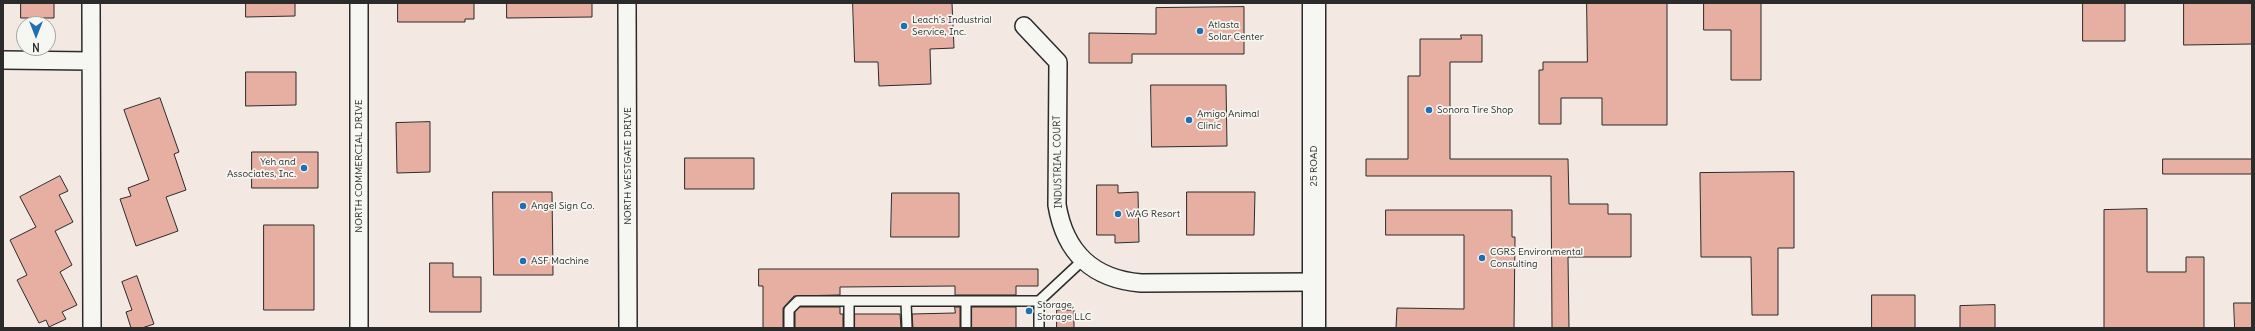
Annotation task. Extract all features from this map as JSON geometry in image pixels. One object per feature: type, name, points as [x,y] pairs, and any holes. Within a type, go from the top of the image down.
[{"type":"main road","name":"25 ROAD","points":[[1314,3],[1314,328]]},
{"type":"street","points":[[91,3],[92,328]]},
{"type":"street","name":"NORTH COMMERCIAL DRIVE","points":[[358,3],[359,328]]},
{"type":"street","name":"NORTH WESTGATE DRIVE","points":[[627,3],[628,328]]},
{"type":"street","name":"INDUSTRIAL COURT","points":[[1024,26],[1058,62],[1057,205],[1059,219],[1068,241],[1083,260],[1100,272],[1127,282],[1314,282]]},
{"type":"street","points":[[3,60],[91,61]]},
{"type":"lane","points":[[789,328],[789,310],[798,301],[1039,301],[1083,260]]},
{"type":"lane","points":[[849,301],[849,328]]},
{"type":"lane","points":[[906,301],[906,328]]},
{"type":"lane","points":[[966,301],[966,328]]},
{"type":"lane","points":[[1039,301],[1039,328]]},
{"type":"building","points":[[21,3],[54,3],[54,16],[21,16]]},
{"type":"building","points":[[246,3],[295,3],[295,16],[246,17]]},
{"type":"building","points":[[398,3],[474,3],[474,19],[465,19],[465,22],[398,22]]},
{"type":"building","points":[[507,3],[592,3],[592,17],[507,18]]},
{"type":"building","name":"Leach's Industrial Service, Inc.","points":[[853,3],[952,3],[954,48],[930,49],[931,84],[879,86],[878,62],[855,62]]},
{"type":"building","points":[[1587,3],[1667,3],[1667,125],[1602,125],[1602,98],[1561,98],[1561,124],[1539,124],[1539,70],[1543,70],[1543,62],[1587,62]]},
{"type":"building","points":[[1704,3],[1761,3],[1761,80],[1731,80],[1731,30],[1704,30]]},
{"type":"building","points":[[2083,3],[2125,3],[2125,41],[2083,41]]},
{"type":"building","points":[[2184,3],[2252,3],[2252,44],[2184,45]]},
{"type":"building","name":"Atlasta Solar Center","points":[[1244,7],[1244,54],[1132,54],[1132,63],[1089,63],[1089,33],[1156,34],[1156,8]]},
{"type":"building","points":[[1461,35],[1482,35],[1482,62],[1450,62],[1450,159],[1568,159],[1569,204],[1608,204],[1608,214],[1631,214],[1631,257],[1568,257],[1569,328],[1552,328],[1551,176],[1366,176],[1366,159],[1408,159],[1408,76],[1420,76],[1420,39],[1461,39]]},
{"type":"building","points":[[246,72],[296,72],[296,105],[246,106]]},
{"type":"building","name":"Amigo Animal Clinic","points":[[1151,85],[1226,85],[1227,146],[1152,147]]},
{"type":"building","points":[[160,98],[179,152],[174,154],[186,190],[166,197],[178,231],[136,246],[120,199],[131,196],[128,188],[149,180],[124,110]]},
{"type":"building","points":[[430,122],[430,172],[397,173],[396,123]]},
{"type":"building","points":[[252,152],[318,152],[318,188],[252,188]]},
{"type":"building","points":[[685,158],[754,158],[754,189],[685,189]]},
{"type":"building","points":[[2163,159],[2252,159],[2252,174],[2163,174]]},
{"type":"building","points":[[1794,172],[1794,248],[1778,248],[1778,315],[1752,315],[1751,257],[1701,257],[1700,173]]},
{"type":"building","points":[[60,176],[68,191],[59,195],[73,222],[55,231],[72,265],[60,272],[77,305],[62,312],[66,319],[49,327],[46,320],[39,323],[17,280],[27,275],[10,240],[36,227],[20,197]]},
{"type":"building","name":"WAG Resort","points":[[1097,185],[1118,185],[1118,193],[1138,192],[1139,242],[1115,243],[1115,235],[1097,235]]},
{"type":"building","points":[[493,192],[552,192],[553,275],[494,275]]},
{"type":"building","points":[[1187,192],[1255,192],[1254,235],[1187,235]]},
{"type":"building","points":[[892,193],[959,193],[959,237],[891,237]]},
{"type":"building","points":[[2147,209],[2147,272],[2186,272],[2186,257],[2204,257],[2204,328],[2104,328],[2104,210]]},
{"type":"building","points":[[1386,210],[1512,210],[1512,237],[1515,237],[1514,328],[1396,328],[1397,308],[1464,309],[1464,235],[1386,235]]},
{"type":"building","points":[[264,225],[314,225],[314,310],[264,310]]},
{"type":"building","points":[[430,263],[453,263],[453,277],[481,277],[481,312],[430,312]]},
{"type":"building","points":[[759,269],[1038,269],[1038,286],[1016,286],[1016,295],[955,295],[955,286],[840,287],[840,295],[794,296],[783,308],[783,328],[763,328],[763,286],[759,286]]},
{"type":"building","points":[[137,276],[154,324],[142,328],[131,328],[126,312],[132,310],[122,282]]},
{"type":"building","points":[[1872,295],[1915,295],[1915,328],[1872,328]]},
{"type":"building","points":[[2234,303],[2252,303],[2252,328],[2235,328]]},
{"type":"building","points":[[1995,305],[1995,328],[1960,328],[1960,306]]},
{"type":"building","points":[[800,307],[840,307],[840,314],[843,314],[843,328],[795,328],[795,312]]},
{"type":"building","points":[[955,307],[960,307],[960,328],[913,328],[912,314],[955,313]]},
{"type":"building","points":[[972,307],[1016,307],[1016,328],[972,328]]},
{"type":"building","points":[[1057,310],[1074,310],[1074,328],[1057,328]]},
{"type":"building","points":[[855,314],[900,314],[901,328],[855,328]]},
{"type":"place","name":"Leach's Industrial Service, Inc.","points":[[904,26]]},
{"type":"place","name":"Atlasta Solar Center","points":[[1200,31]]},
{"type":"place","name":"Sonora Tire Shop","points":[[1429,110]]},
{"type":"place","name":"Amigo Animal Clinic","points":[[1189,120]]},
{"type":"place","name":"Yeh and Associates, Inc.","points":[[304,168]]},
{"type":"place","name":"Angel Sign Co.","points":[[523,206]]},
{"type":"place","name":"WAG Resort","points":[[1118,214]]},
{"type":"place","name":"CGRS Environmental Consulting","points":[[1482,258]]},
{"type":"place","name":"ASF Machine","points":[[523,261]]},
{"type":"place","name":"Storage, Storage LLC","points":[[1029,311]]}]
